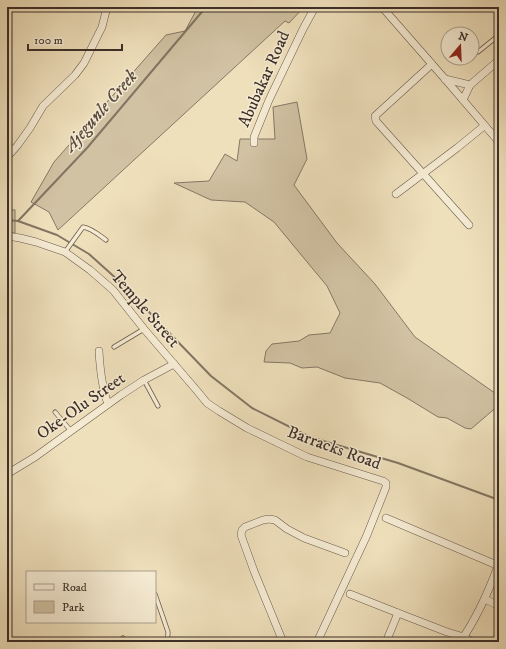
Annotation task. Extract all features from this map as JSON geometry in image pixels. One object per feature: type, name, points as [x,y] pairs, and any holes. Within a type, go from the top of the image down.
[{"type":"street","points":[[7,157],[26,134],[43,106],[75,75],[84,63],[102,27],[108,7]]},
{"type":"street","name":"Abubakar Road","points":[[254,143],[254,137],[269,100],[315,7]]},
{"type":"street","points":[[382,7],[499,142]]},
{"type":"street","points":[[463,100],[470,86],[499,60]]},
{"type":"street","points":[[432,64],[375,116],[376,121],[469,225]]},
{"type":"street","points":[[445,79],[470,86]]},
{"type":"street","points":[[396,194],[424,174],[484,126]]},
{"type":"street","name":"Temple Street","points":[[7,236],[66,250],[113,290],[144,330],[174,364]]},
{"type":"street","points":[[99,351],[99,363],[105,396],[108,404]]},
{"type":"street","name":"Oke-Olu Street","points":[[7,474],[35,457],[121,394],[174,364]]},
{"type":"street","name":"Barracks Road","points":[[174,364],[208,403],[247,428],[307,457],[384,481],[386,483],[386,487],[367,535],[316,642]]},
{"type":"street","points":[[386,518],[498,566],[485,599],[462,640]]},
{"type":"street","points":[[283,642],[241,535],[242,530],[250,524],[263,520],[275,520],[287,529],[304,538],[345,553]]},
{"type":"street","points":[[350,594],[447,632],[462,640],[473,642]]},
{"type":"street","points":[[485,599],[499,606]]},
{"type":"street","points":[[386,642],[398,613]]},
{"type":"lane","points":[[480,50],[499,35]]},
{"type":"lane","points":[[66,250],[83,227],[95,232],[106,240]]},
{"type":"lane","points":[[114,347],[144,330]]},
{"type":"lane","points":[[144,380],[158,406]]},
{"type":"lane","points":[[55,412],[71,431]]},
{"type":"lane","points":[[156,597],[168,632],[167,639],[164,642]]},
{"type":"lane","points":[[120,642],[123,638]]},
{"type":"green space","points":[[198,7],[304,7],[289,23],[285,21],[58,230],[49,212],[31,202],[54,162],[166,35],[185,31]]},
{"type":"green space","points":[[297,102],[307,159],[294,185],[337,243],[375,284],[415,337],[499,396],[499,405],[471,429],[465,428],[447,418],[438,417],[380,383],[345,378],[317,367],[302,368],[290,363],[264,362],[266,351],[272,344],[299,341],[309,335],[330,333],[340,313],[327,286],[274,222],[245,202],[211,200],[174,183],[209,181],[225,154],[237,161],[240,139],[275,139],[273,107]]},
{"type":"green space","points":[[7,210],[15,210],[15,233],[7,233]]},
{"type":"waterway","name":"Ajegunle Creek","points":[[7,220],[18,221],[87,148],[206,7]]},
{"type":"waterway","points":[[18,221],[57,235],[89,254],[119,281],[211,376],[252,408],[310,437],[398,463],[499,500]]}]
